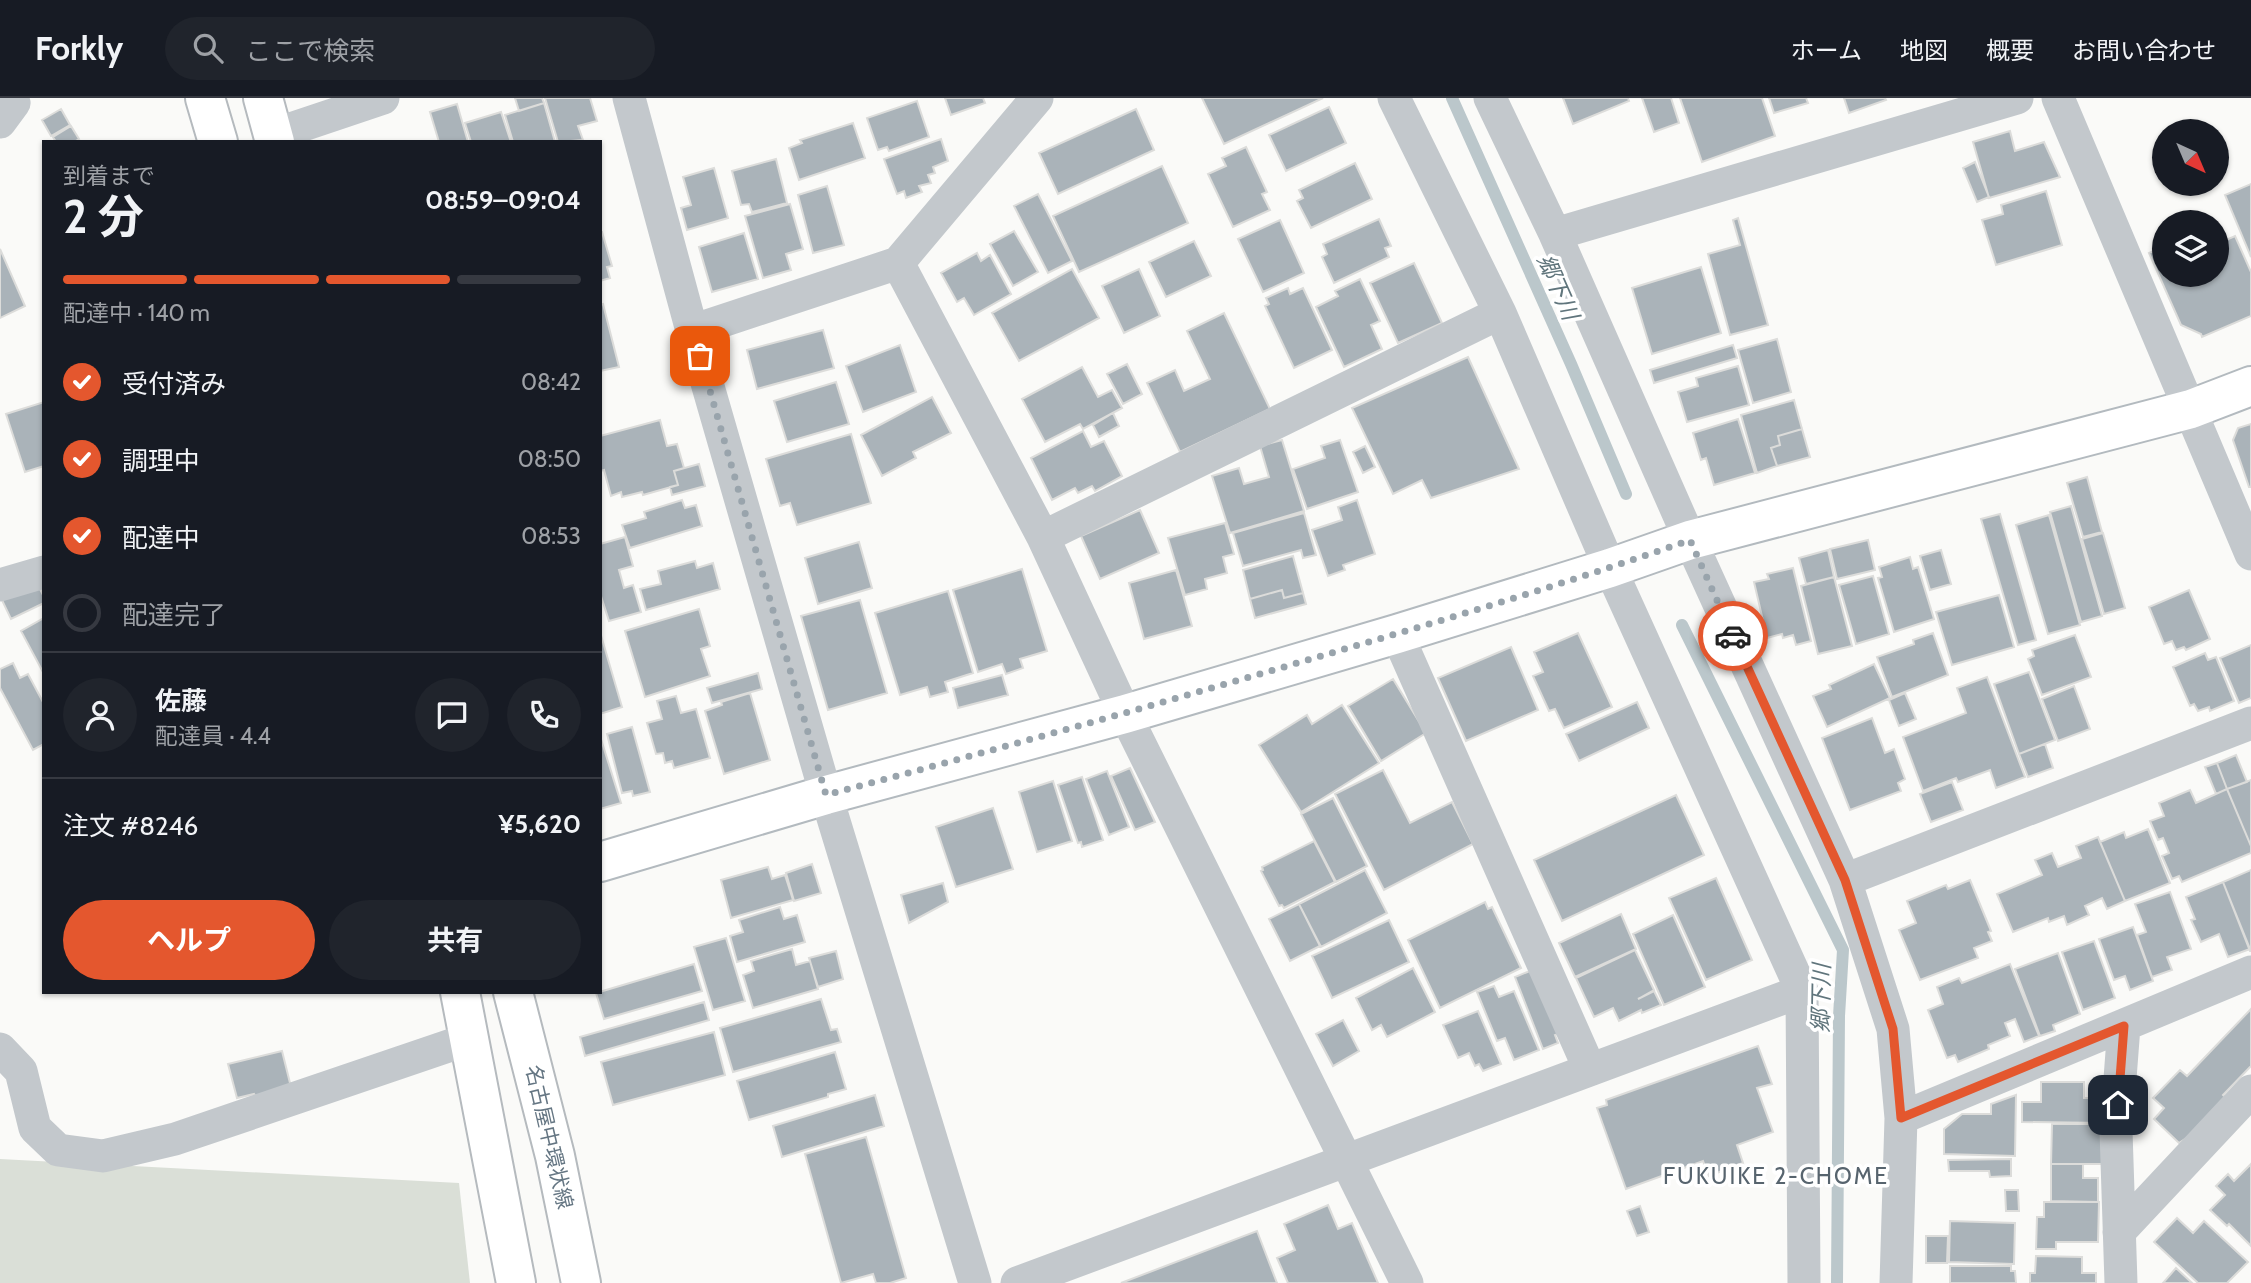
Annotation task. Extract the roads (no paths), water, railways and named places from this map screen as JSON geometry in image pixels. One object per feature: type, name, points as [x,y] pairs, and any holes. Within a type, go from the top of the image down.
[{"type":"street","points":[[0,122],[14,103],[12,98]]},
{"type":"street","points":[[205,98],[217,140]]},
{"type":"street","points":[[262,98],[274,139],[383,98]]},
{"type":"street","points":[[629,98],[692,331],[826,795],[975,1283]]},
{"type":"street","points":[[692,331],[898,263],[1037,98]]},
{"type":"street","points":[[1394,98],[1500,313],[1610,568],[1802,991],[1804,1283]]},
{"type":"street","points":[[1490,98],[1555,234],[1690,540],[1845,880],[1893,1029],[1901,1118],[1896,1283]]},
{"type":"street","points":[[1555,234],[2017,98]]},
{"type":"street","points":[[2058,98],[2251,554]]},
{"type":"street","points":[[898,263],[1044,537],[1125,714],[1407,1283]]},
{"type":"street","points":[[1044,537],[1500,313]]},
{"type":"street","points":[[602,861],[826,795],[1125,714],[1397,634],[1610,568],[1690,540],[2191,409],[2251,386]]},
{"type":"street","points":[[0,585],[42,573]]},
{"type":"street","points":[[1397,634],[1590,1070]]},
{"type":"street","points":[[1845,880],[2251,723]]},
{"type":"street","points":[[1901,1118],[2251,972]]},
{"type":"street","points":[[1017,1283],[1802,991]]},
{"type":"street","points":[[460,994],[516,1283]]},
{"type":"street","name":"名古屋中環状線","points":[[514,994],[555,1156],[581,1283]]},
{"type":"street","points":[[2121,1283],[2116,1131],[2124,1026]]},
{"type":"street","points":[[0,1049],[21,1070],[34,1128],[58,1150],[103,1156],[175,1139],[469,1039]]},
{"type":"street","points":[[2119,1232],[2251,1091]]},
{"type":"waterway","name":"郷下川","points":[[1452,98],[1626,494]]},
{"type":"waterway","name":"郷下川","points":[[1682,625],[1843,950],[1839,1016],[1837,1283]]},
{"type":"district","name":"FUKUIKE 2-CHOME","points":[[1776,1176]]}]
